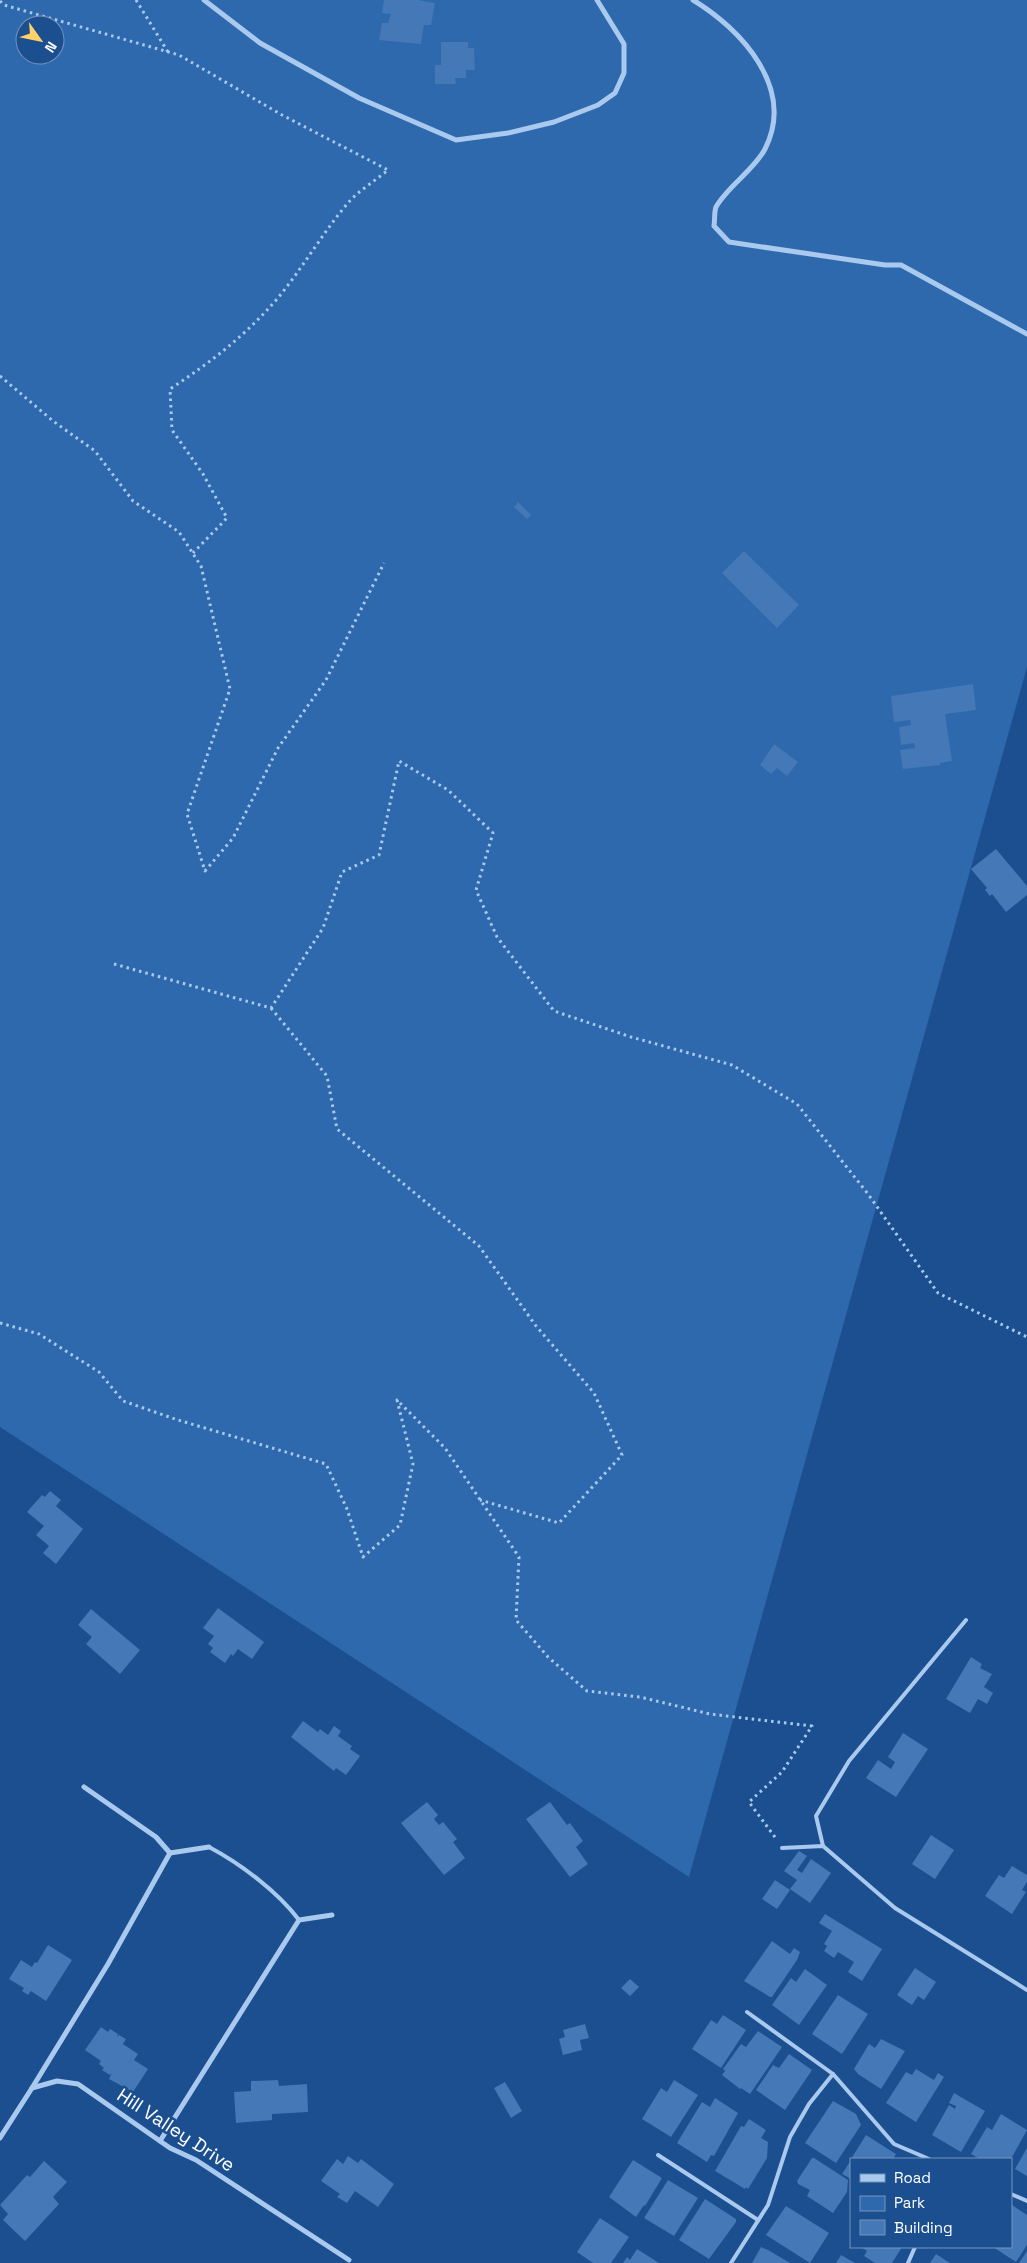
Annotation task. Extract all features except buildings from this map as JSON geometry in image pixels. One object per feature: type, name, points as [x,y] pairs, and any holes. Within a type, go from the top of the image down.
[{"type":"street","points":[[204,0],[260,43],[359,98],[456,140],[508,133],[554,122],[598,105],[615,93],[624,73],[624,44],[597,0]]},
{"type":"street","points":[[693,0],[717,15],[738,34],[770,81],[774,123],[765,149],[716,208],[714,226],[729,242],[901,265],[1027,334]]},
{"type":"street","points":[[84,1787],[156,1837],[170,1853]]},
{"type":"street","points":[[170,1853],[210,1847]]},
{"type":"street","points":[[0,2138],[108,1964],[170,1853]]},
{"type":"street","points":[[160,2141],[299,1920],[332,1915]]},
{"type":"street","name":"Hill Valley Drive","points":[[32,2088],[57,2081],[78,2084],[160,2141],[196,2160],[349,2260]]},
{"type":"lane","points":[[966,1620],[849,1761],[816,1816],[823,1846],[895,1908],[1027,1990]]},
{"type":"lane","points":[[782,1848],[823,1846]]},
{"type":"lane","points":[[210,1847],[237,1864],[289,1906],[299,1920]]},
{"type":"lane","points":[[747,2012],[833,2074],[894,2144],[927,2158]]},
{"type":"lane","points":[[730,2263],[768,2205],[790,2138],[809,2104],[833,2074]]},
{"type":"lane","points":[[658,2155],[758,2220]]},
{"type":"lane","points":[[1012,2194],[1027,2201]]},
{"type":"lane","points":[[908,2263],[915,2248]]},
{"type":"path","points":[[136,0],[169,52]]},
{"type":"path","points":[[0,1],[4,6],[179,55],[282,115],[388,170],[348,203],[289,284],[241,338],[205,366],[170,389],[172,430],[203,474],[227,518],[193,553]]},
{"type":"path","points":[[0,376],[53,421],[95,451],[133,501],[179,532],[201,566],[230,689],[187,814],[205,871],[233,838],[278,748],[326,680],[384,562]]},
{"type":"path","points":[[271,1008],[322,928],[342,872],[379,855],[399,761],[448,790],[493,833],[476,890],[497,937],[554,1011],[631,1037],[732,1065],[797,1104],[868,1194],[938,1294],[1027,1337]]},
{"type":"path","points":[[114,964],[271,1008],[327,1076],[337,1129],[479,1246],[536,1326],[594,1393],[622,1455],[559,1523],[480,1500]]},
{"type":"path","points":[[0,1323],[39,1334],[54,1343],[99,1372],[123,1401],[178,1420],[326,1464],[347,1509],[363,1557],[400,1525],[413,1464],[397,1400],[444,1448],[519,1557],[516,1620],[548,1657],[587,1691],[640,1697],[710,1714],[776,1720],[812,1726],[782,1772],[750,1802],[782,1848]]},
{"type":"green space","points":[[0,0],[1027,0],[1027,667],[689,1877],[0,1427]]}]
